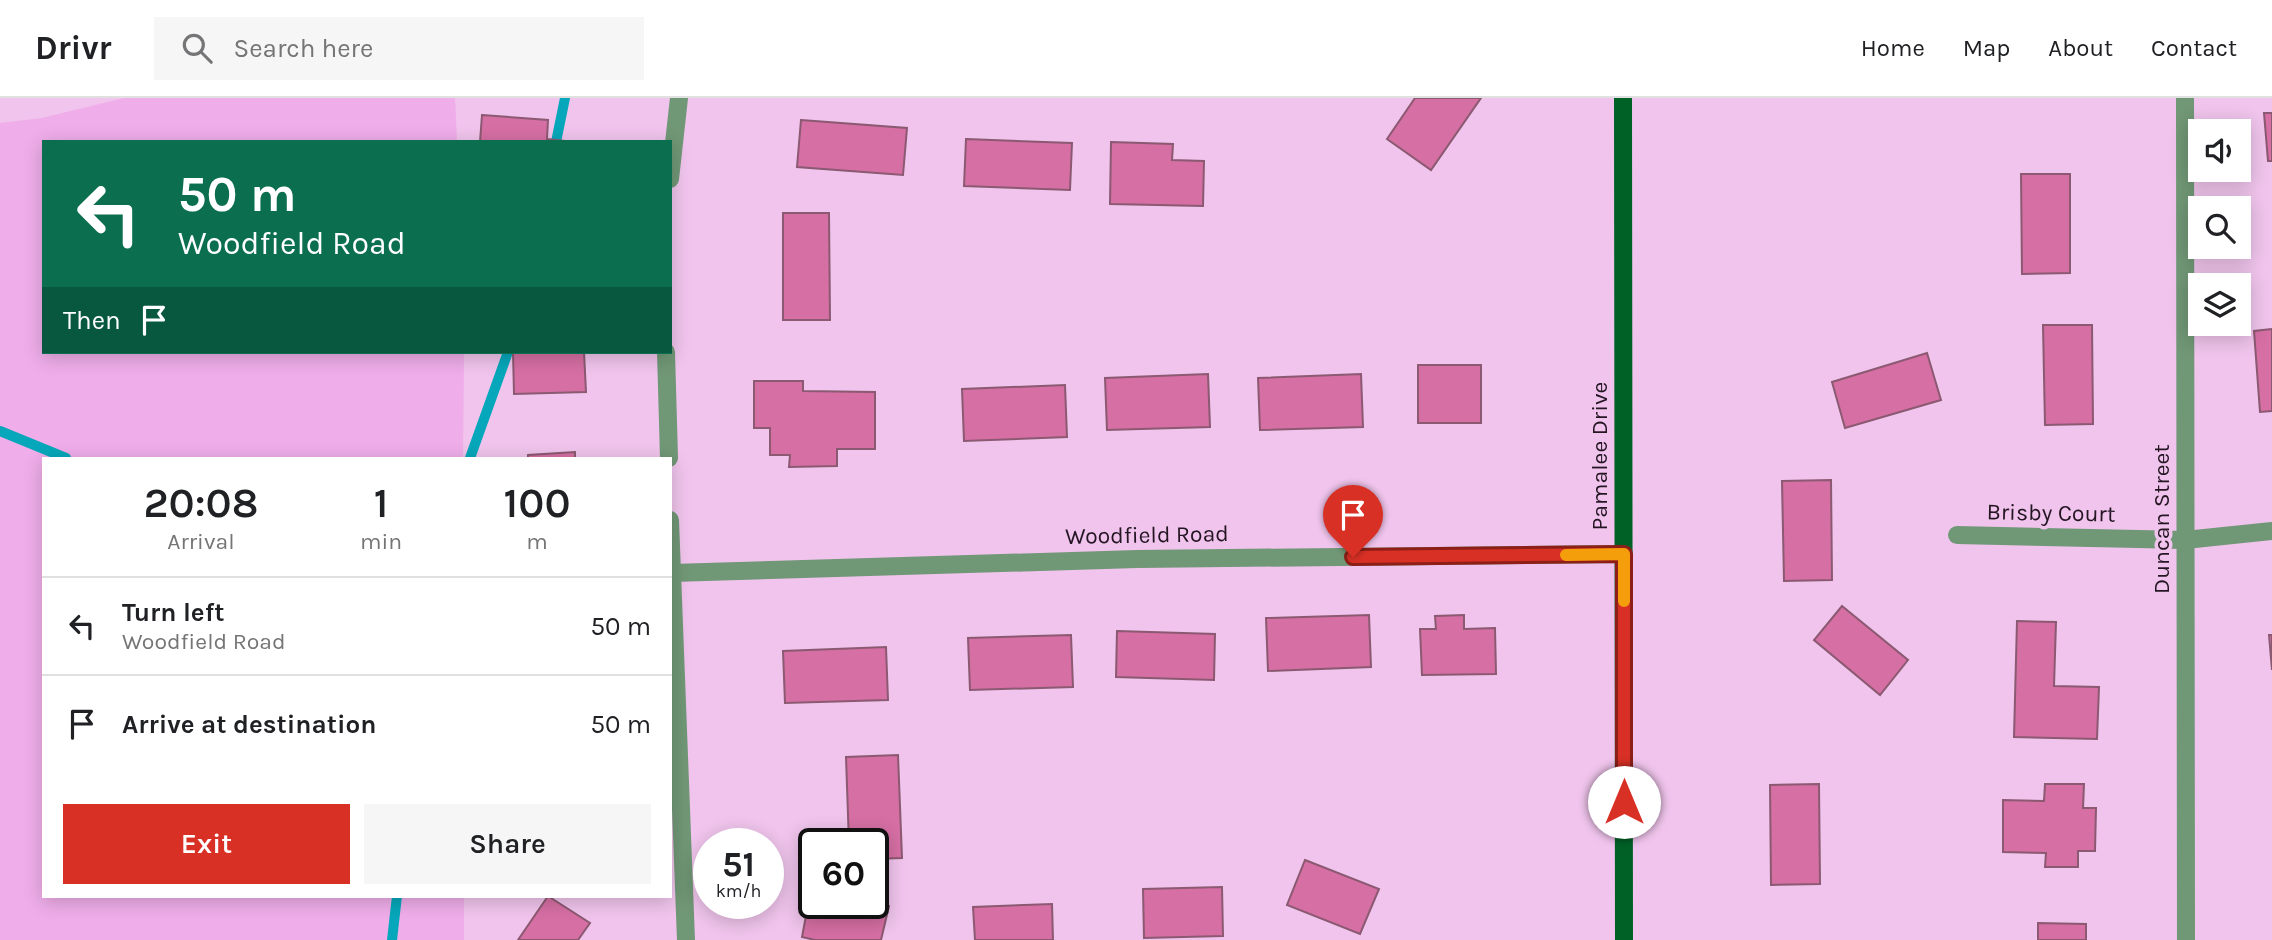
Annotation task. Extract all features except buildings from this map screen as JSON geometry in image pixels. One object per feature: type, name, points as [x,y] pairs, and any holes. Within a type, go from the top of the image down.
[{"type":"main road","name":"Pamalee Drive","points":[[1623,98],[1624,940]]},
{"type":"street","points":[[672,161],[679,98]]},
{"type":"street","name":"Duncan Street","points":[[2185,98],[2186,940]]},
{"type":"street","points":[[666,354],[669,457]]},
{"type":"street","name":"Brisby Court","points":[[1957,536],[2185,540],[2272,531]]},
{"type":"street","name":"Woodfield Road","points":[[672,573],[1137,559],[1624,554]]},
{"type":"street","points":[[672,573],[687,940]]},
{"type":"shaded area","points":[[124,98],[455,98],[457,140],[42,140],[42,354],[464,354],[463,457],[42,457],[42,898],[464,898],[464,940],[0,940],[0,123],[42,118]]},
{"type":"waterway","points":[[556,140],[565,98]]},
{"type":"waterway","points":[[470,457],[507,354]]},
{"type":"waterway","points":[[0,431],[64,457]]},
{"type":"waterway","points":[[392,940],[397,898]]},
{"type":"slow traffic","points":[[1566,555],[1624,554],[1624,601]]},
{"type":"route","points":[[1353,557],[1624,554],[1624,802]]}]
